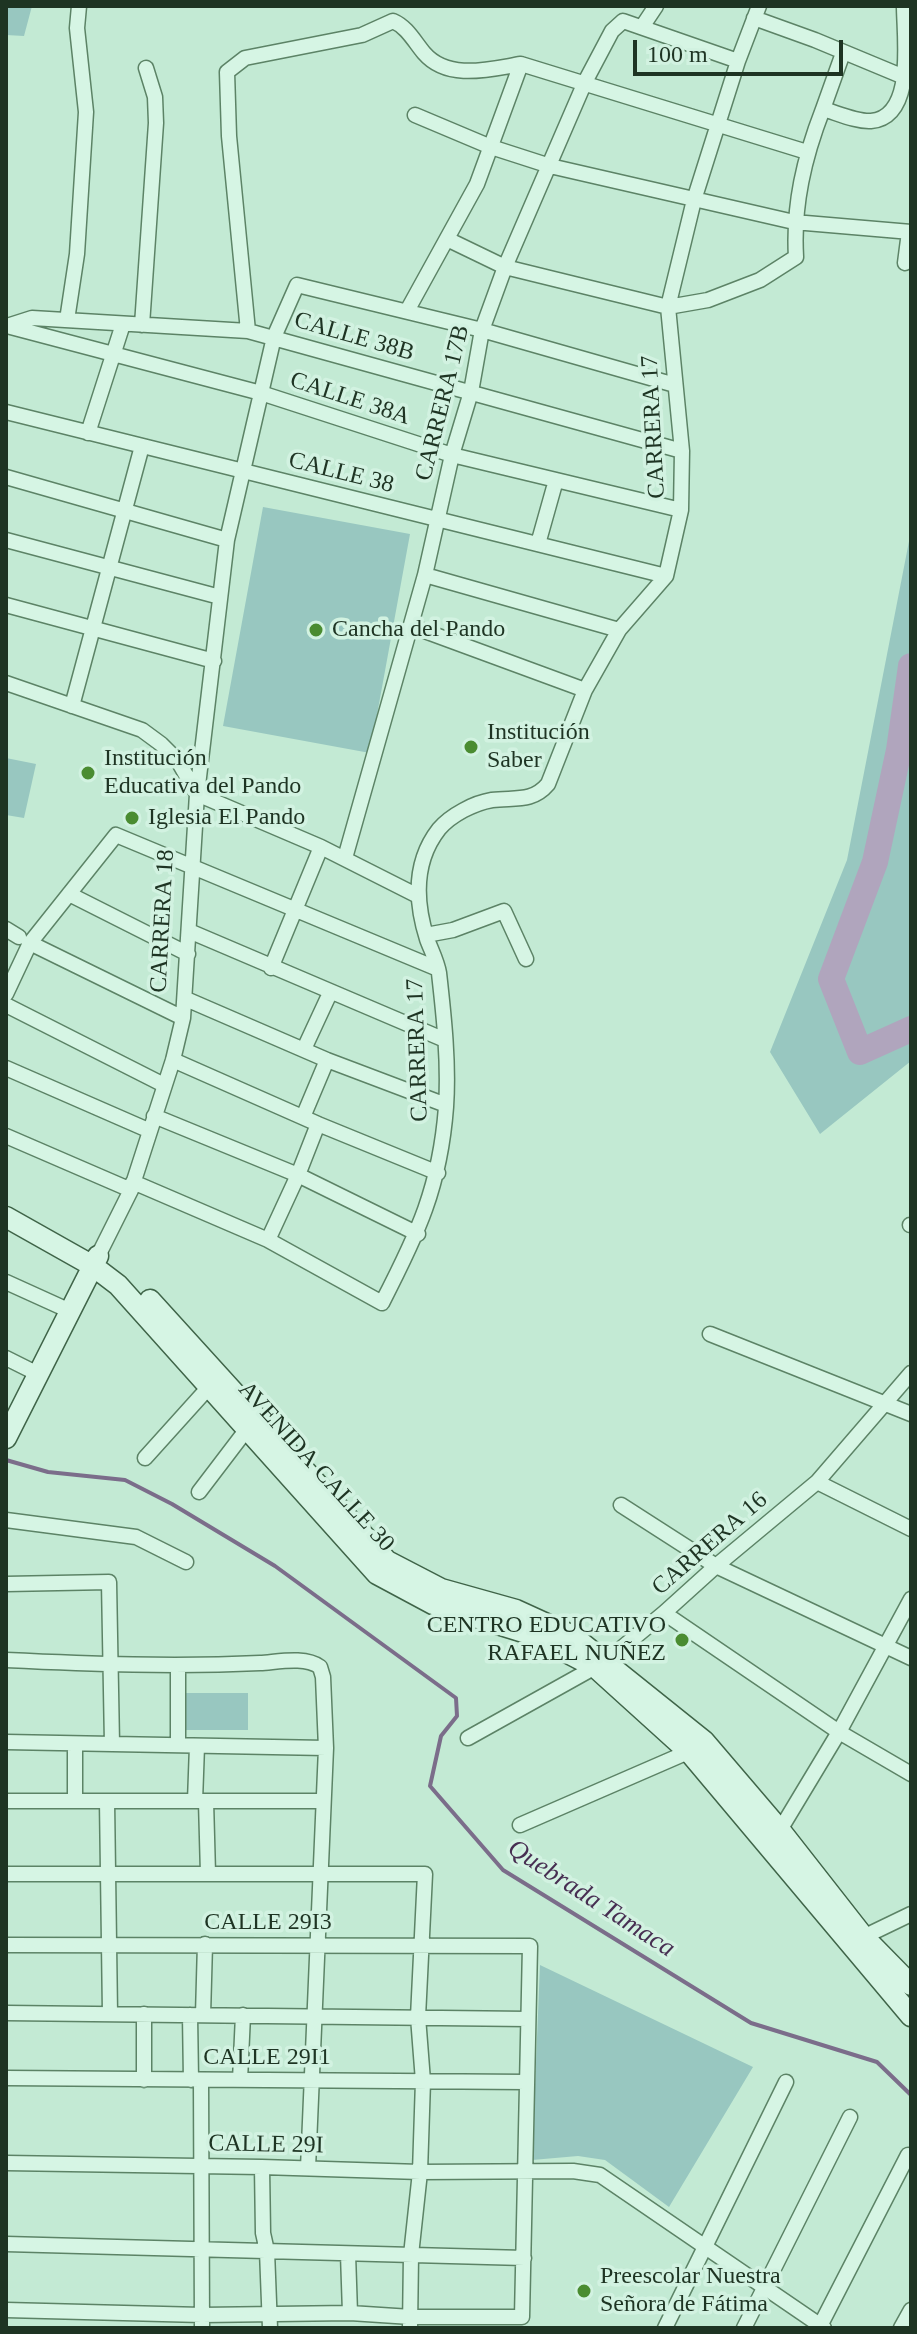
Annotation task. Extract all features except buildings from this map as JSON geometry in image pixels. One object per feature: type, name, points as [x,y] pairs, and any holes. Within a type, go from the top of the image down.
[{"type":"main road","name":"AVENIDA CALLE 30","points":[[6,1203],[26,1212],[96,1260],[377,1574],[433,1604],[533,1635],[600,1664]]},
{"type":"main road","name":"AVENIDA CALLE 30","points":[[6,1217],[127,1275],[387,1561],[441,1589],[538,1618],[573,1636],[600,1664],[697,1747],[780,1830],[858,1940],[875,1975],[911,2016]]},
{"type":"main road","name":"CARRERA 18","points":[[8,1430],[96,1260]]},
{"type":"main road","name":"AVENIDA CALLE 30","points":[[697,1747],[858,1940],[911,1985]]},
{"type":"street","points":[[67,320],[77,254],[86,112],[77,28],[79,6]]},
{"type":"street","points":[[656,6],[642,27],[738,61]]},
{"type":"street","points":[[823,109],[868,121],[876,120],[895,108],[904,77],[904,6]]},
{"type":"street","points":[[757,12],[843,53],[904,77]]},
{"type":"street","name":"CARRERA 17","points":[[268,1240],[382,1303],[418,1234],[438,1173],[446,1105],[445,1040],[438,969],[426,935],[418,896],[426,848],[440,827],[453,816],[491,800],[531,797],[541,793],[548,784],[585,690],[619,630],[666,576],[681,510],[682,451],[668,307],[694,200],[738,61],[757,12]]},
{"type":"street","points":[[248,331],[229,136],[227,72],[245,58],[362,35],[393,21],[403,25],[427,57],[446,69],[473,71],[521,64],[807,152]]},
{"type":"street","name":"CARRERA 17B","points":[[345,858],[425,575],[452,455],[471,392],[482,330],[505,267],[585,82],[618,24],[623,21],[642,27]]},
{"type":"street","points":[[447,239],[505,267],[668,307],[708,300],[760,280],[796,257],[794,222],[807,152],[843,53]]},
{"type":"street","points":[[521,64],[477,184],[407,311],[675,385]]},
{"type":"street","points":[[142,325],[156,123],[155,97],[146,68]]},
{"type":"street","points":[[415,115],[491,147],[550,166],[794,222],[910,232],[905,263]]},
{"type":"street","name":"CARRERA 18","points":[[96,1260],[132,1186],[173,1060],[183,1018],[197,794],[227,540],[274,337],[297,285],[407,311]]},
{"type":"street","name":"CALLE 38B","points":[[6,327],[32,318],[248,331],[682,451]]},
{"type":"street","points":[[88,433],[123,324]]},
{"type":"street","name":"CALLE 38A","points":[[6,327],[261,393],[452,455],[681,510]]},
{"type":"street","name":"CALLE 38","points":[[6,412],[666,576]]},
{"type":"street","points":[[72,706],[142,446]]},
{"type":"street","points":[[6,477],[227,540]]},
{"type":"street","points":[[538,544],[556,480]]},
{"type":"street","points":[[6,540],[109,570],[220,597]]},
{"type":"street","points":[[425,575],[619,630]]},
{"type":"street","points":[[6,605],[214,661]]},
{"type":"street","points":[[411,626],[585,690]]},
{"type":"street","points":[[6,683],[142,730],[178,761],[197,794],[345,858],[418,896]]},
{"type":"street","points":[[6,994],[18,936],[69,894],[116,835],[438,969]]},
{"type":"street","points":[[271,968],[321,847]]},
{"type":"street","points":[[69,894],[188,954]]},
{"type":"street","points":[[426,935],[453,930],[504,911],[526,959]]},
{"type":"street","points":[[189,931],[445,1040]]},
{"type":"street","points":[[18,936],[183,1018]]},
{"type":"street","points":[[304,1049],[330,993]]},
{"type":"street","points":[[186,999],[327,1060],[446,1105]]},
{"type":"street","points":[[6,1005],[164,1085]]},
{"type":"street","points":[[173,1060],[438,1173]]},
{"type":"street","points":[[303,1117],[327,1060]]},
{"type":"street","points":[[6,1068],[298,1175],[418,1234]]},
{"type":"street","points":[[6,1136],[268,1240],[318,1124]]},
{"type":"street","points":[[6,1282],[70,1311]]},
{"type":"street","points":[[710,1334],[911,1414]]},
{"type":"street","points":[[6,1358],[38,1374]]},
{"type":"street","name":"CARRERA 16","points":[[468,1738],[600,1664],[664,1613],[817,1482],[911,1373]]},
{"type":"street","points":[[145,1458],[209,1387]]},
{"type":"street","points":[[199,1492],[247,1429]]},
{"type":"street","points":[[817,1482],[911,1529]]},
{"type":"street","points":[[621,1505],[716,1566],[911,1658]]},
{"type":"street","points":[[6,1520],[136,1537],[186,1562]]},
{"type":"street","points":[[6,1584],[109,1582],[112,1744]]},
{"type":"street","points":[[780,1830],[839,1732],[911,1599]]},
{"type":"street","points":[[664,1613],[839,1732],[911,1774]]},
{"type":"street","points":[[6,1660],[111,1665],[301,1661],[318,1665],[323,1677],[326,1748],[308,2168]]},
{"type":"street","points":[[178,1665],[178,1745]]},
{"type":"street","points":[[6,1742],[326,1748]]},
{"type":"street","points":[[75,1744],[75,1801]]},
{"type":"street","points":[[197,1746],[208,1874]]},
{"type":"street","points":[[520,1825],[697,1747]]},
{"type":"street","points":[[6,1801],[323,1801]]},
{"type":"street","points":[[107,1801],[110,2014]]},
{"type":"street","points":[[6,1874],[425,1874],[418,2017],[423,2081],[420,2172],[411,2255],[410,2322]]},
{"type":"street","points":[[858,1940],[911,1914]]},
{"type":"street","points":[[202,2322],[203,2166],[196,2080],[196,2015],[205,1944]]},
{"type":"street","name":"CALLE 29I3","points":[[6,1945],[530,1946],[528,2019]]},
{"type":"street","points":[[6,2013],[528,2019],[522,2317],[410,2322],[350,2313],[270,2321],[202,2322],[6,2310]]},
{"type":"street","points":[[144,2014],[144,2080]]},
{"type":"street","points":[[240,2080],[243,2015]]},
{"type":"street","name":"CALLE 29I1","points":[[6,2078],[527,2082]]},
{"type":"street","points":[[665,2328],[786,2082]]},
{"type":"street","points":[[744,2328],[850,2117]]},
{"type":"street","points":[[821,2327],[908,2155]]},
{"type":"street","name":"CALLE 29I","points":[[6,2163],[420,2172],[573,2171],[600,2175],[821,2327]]},
{"type":"street","points":[[262,2167],[263,2233],[267,2251],[270,2321]]},
{"type":"street","points":[[6,2244],[524,2258]]},
{"type":"street","points":[[348,2254],[350,2313]]},
{"type":"street","points":[[901,2328],[911,2310]]},
{"type":"shaded area","points":[[6,6],[32,6],[24,36],[6,35]]},
{"type":"shaded area","name":"Cancha del Pando","points":[[263,507],[410,534],[370,753],[223,726]]},
{"type":"shaded area","points":[[911,531],[911,1061],[820,1134],[770,1052],[847,860]]},
{"type":"shaded area","points":[[6,758],[36,764],[24,818],[6,815]]},
{"type":"shaded area","points":[[185,1693],[248,1693],[248,1730],[185,1730]]},
{"type":"shaded area","points":[[540,1965],[753,2067],[669,2207],[605,2160],[578,2156],[532,2160]]},
{"type":"waterway","points":[[911,666],[899,750],[875,862],[831,979],[860,1052],[911,1029]]},
{"type":"waterway","name":"Quebrada Tamaca","points":[[6,1460],[48,1472],[125,1480],[172,1504],[275,1566],[456,1698],[457,1716],[441,1736],[430,1786],[503,1870],[751,2023],[877,2062],[911,2095]]},
{"type":"place","name":"Cancha del Pando","points":[[316,630]]},
{"type":"place","name":"Institución Saber","points":[[471,747]]},
{"type":"place","name":"Institución Educativa del Pando","points":[[88,773]]},
{"type":"place","name":"Iglesia El Pando","points":[[132,818]]},
{"type":"place","name":"CENTRO EDUCATIVO RAFAEL NUÑEZ","points":[[682,1640]]},
{"type":"place","name":"Preescolar Nuestra Señora de Fátima","points":[[584,2291]]}]
